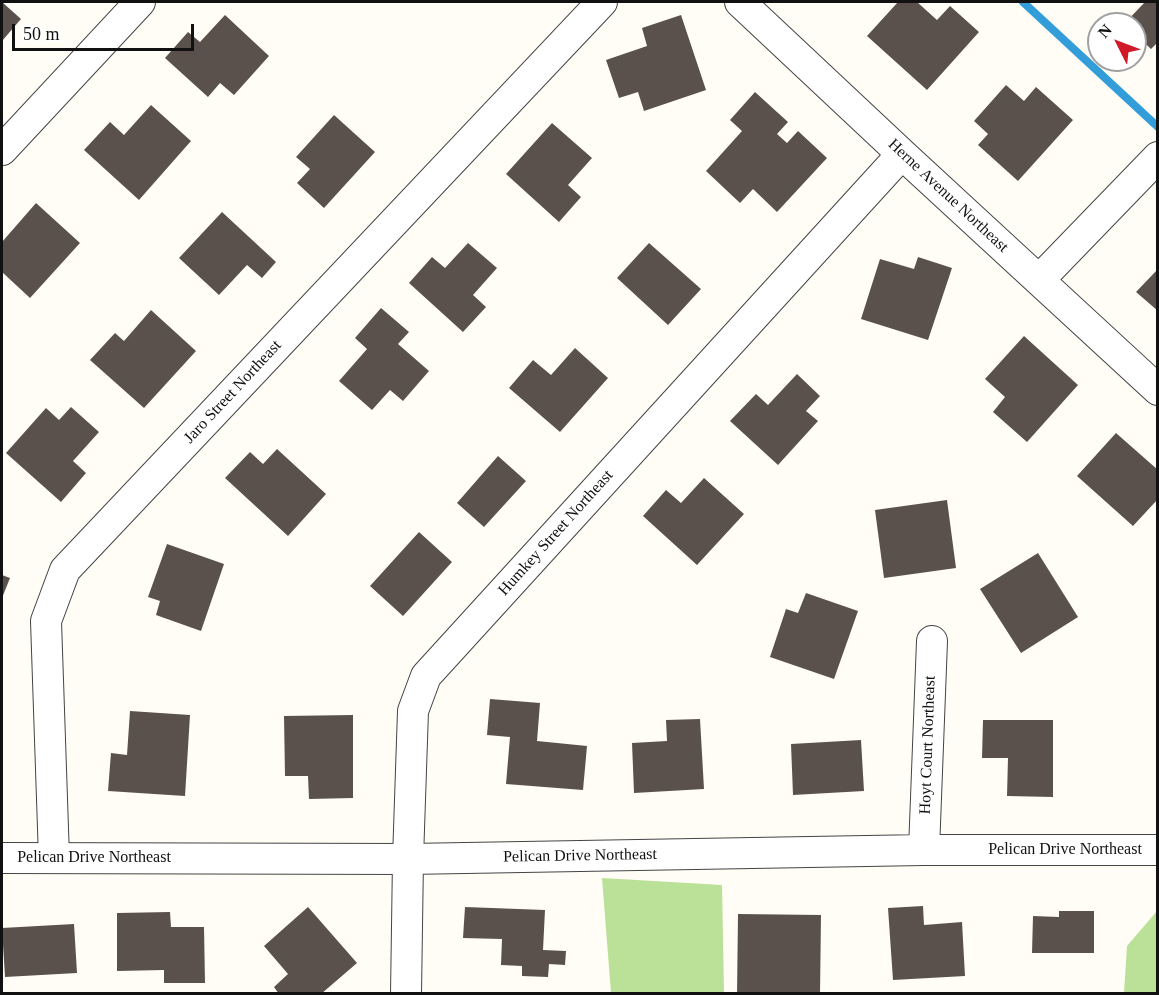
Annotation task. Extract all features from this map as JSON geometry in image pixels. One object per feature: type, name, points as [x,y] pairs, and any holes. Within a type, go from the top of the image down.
[{"type":"street","points":[[2,150],[140,2]]},
{"type":"street","name":"Jaro Street Northeast","points":[[54,858],[46,621],[65,570],[602,2]]},
{"type":"street","name":"Herne Avenue Northeast","points":[[740,2],[1158,390]]},
{"type":"street","name":"Humkey Street Northeast","points":[[406,993],[413,711],[426,676],[902,154]]},
{"type":"street","points":[[1039,280],[1158,157]]},
{"type":"street","name":"Hoyt Court Northeast","points":[[924,850],[932,641]]},
{"type":"street","name":"Pelican Drive Northeast","points":[[2,858],[408,859],[924,850],[1158,850]]},
{"type":"green space","points":[[602,878],[722,885],[724,993],[611,993]]},
{"type":"green space","points":[[1157,911],[1157,993],[1124,993],[1127,946]]},
{"type":"building","points":[[2,2],[21,19],[2,41]]},
{"type":"building","points":[[898,2],[917,2],[937,20],[950,6],[979,32],[927,90],[867,36]]},
{"type":"building","points":[[1145,2],[1158,2],[1158,42],[1151,49],[1147,45],[1147,12],[1135,12]]},
{"type":"building","points":[[225,15],[269,56],[234,95],[220,83],[208,97],[165,58],[188,32],[200,42]]},
{"type":"building","points":[[681,15],[706,90],[644,111],[638,92],[619,98],[606,60],[647,46],[642,28]]},
{"type":"building","points":[[1006,85],[1024,101],[1036,87],[1073,120],[1018,181],[978,145],[988,134],[974,121]]},
{"type":"building","points":[[755,92],[788,122],[777,134],[787,143],[798,131],[827,158],[777,212],[753,189],[740,203],[706,171],[742,131],[730,120]]},
{"type":"building","points":[[151,105],[191,141],[139,200],[84,150],[110,122],[124,135]]},
{"type":"building","points":[[334,115],[375,152],[324,208],[297,183],[310,169],[296,157]]},
{"type":"building","points":[[552,123],[592,158],[568,185],[581,197],[559,222],[506,174]]},
{"type":"building","points":[[36,203],[80,243],[30,298],[2,272],[2,242]]},
{"type":"building","points":[[222,212],[276,262],[262,278],[247,265],[219,295],[179,258]]},
{"type":"building","points":[[468,243],[497,268],[473,295],[486,307],[463,332],[409,283],[432,257],[445,268]]},
{"type":"building","points":[[649,243],[701,289],[668,325],[617,278]]},
{"type":"building","points":[[918,257],[952,268],[928,340],[861,319],[880,259],[914,269]]},
{"type":"building","points":[[1158,269],[1158,311],[1136,292]]},
{"type":"building","points":[[381,308],[409,332],[398,344],[429,371],[403,401],[390,390],[372,410],[339,381],[367,349],[355,338]]},
{"type":"building","points":[[151,310],[196,351],[144,408],[90,360],[115,333],[124,341]]},
{"type":"building","points":[[1024,336],[1078,385],[1027,442],[993,412],[1005,397],[985,379]]},
{"type":"building","points":[[575,348],[608,378],[560,432],[509,388],[533,360],[551,375]]},
{"type":"building","points":[[797,374],[820,396],[806,411],[818,421],[778,465],[730,421],[756,394],[768,405]]},
{"type":"building","points":[[71,407],[99,432],[73,461],[86,473],[61,502],[6,453],[46,408],[59,420]]},
{"type":"building","points":[[1116,433],[1158,470],[1158,499],[1133,526],[1077,476]]},
{"type":"building","points":[[277,449],[326,494],[288,536],[225,478],[250,452],[263,464]]},
{"type":"building","points":[[498,456],[526,481],[484,527],[457,503]]},
{"type":"building","points":[[704,478],[744,514],[697,565],[643,516],[666,490],[681,503]]},
{"type":"building","points":[[947,500],[956,568],[884,578],[875,510]]},
{"type":"building","points":[[419,532],[452,562],[403,616],[370,586]]},
{"type":"building","points":[[167,544],[224,564],[201,631],[156,615],[160,601],[148,597]]},
{"type":"building","points":[[1038,553],[1078,617],[1021,653],[980,589]]},
{"type":"building","points":[[2,575],[10,578],[2,598]]},
{"type":"building","points":[[806,593],[858,611],[834,679],[770,657],[786,609],[798,613]]},
{"type":"building","points":[[490,699],[540,703],[537,741],[587,746],[583,790],[506,784],[510,737],[487,735]]},
{"type":"building","points":[[130,711],[190,715],[185,796],[108,791],[111,753],[127,755]]},
{"type":"building","points":[[353,715],[353,798],[309,799],[308,776],[285,776],[284,716]]},
{"type":"building","points":[[700,719],[704,789],[634,793],[632,743],[667,741],[666,720]]},
{"type":"building","points":[[983,720],[1053,720],[1053,797],[1007,796],[1008,758],[982,758]]},
{"type":"building","points":[[861,740],[864,791],[793,795],[791,744]]},
{"type":"building","points":[[923,906],[924,925],[962,922],[965,976],[893,980],[888,908]]},
{"type":"building","points":[[308,907],[357,963],[321,994],[279,994],[274,987],[288,974],[264,946]]},
{"type":"building","points":[[465,907],[545,910],[543,950],[566,951],[565,965],[549,964],[548,977],[522,976],[522,966],[501,965],[502,939],[463,938]]},
{"type":"building","points":[[1059,911],[1094,911],[1094,953],[1032,953],[1033,916],[1059,917]]},
{"type":"building","points":[[170,912],[171,927],[204,927],[205,983],[164,983],[164,970],[117,971],[117,913]]},
{"type":"building","points":[[738,914],[821,915],[820,994],[737,994]]},
{"type":"building","points":[[74,924],[77,973],[5,977],[2,928]]},
{"type":"waterway","points":[[1023,2],[1158,127]]}]
